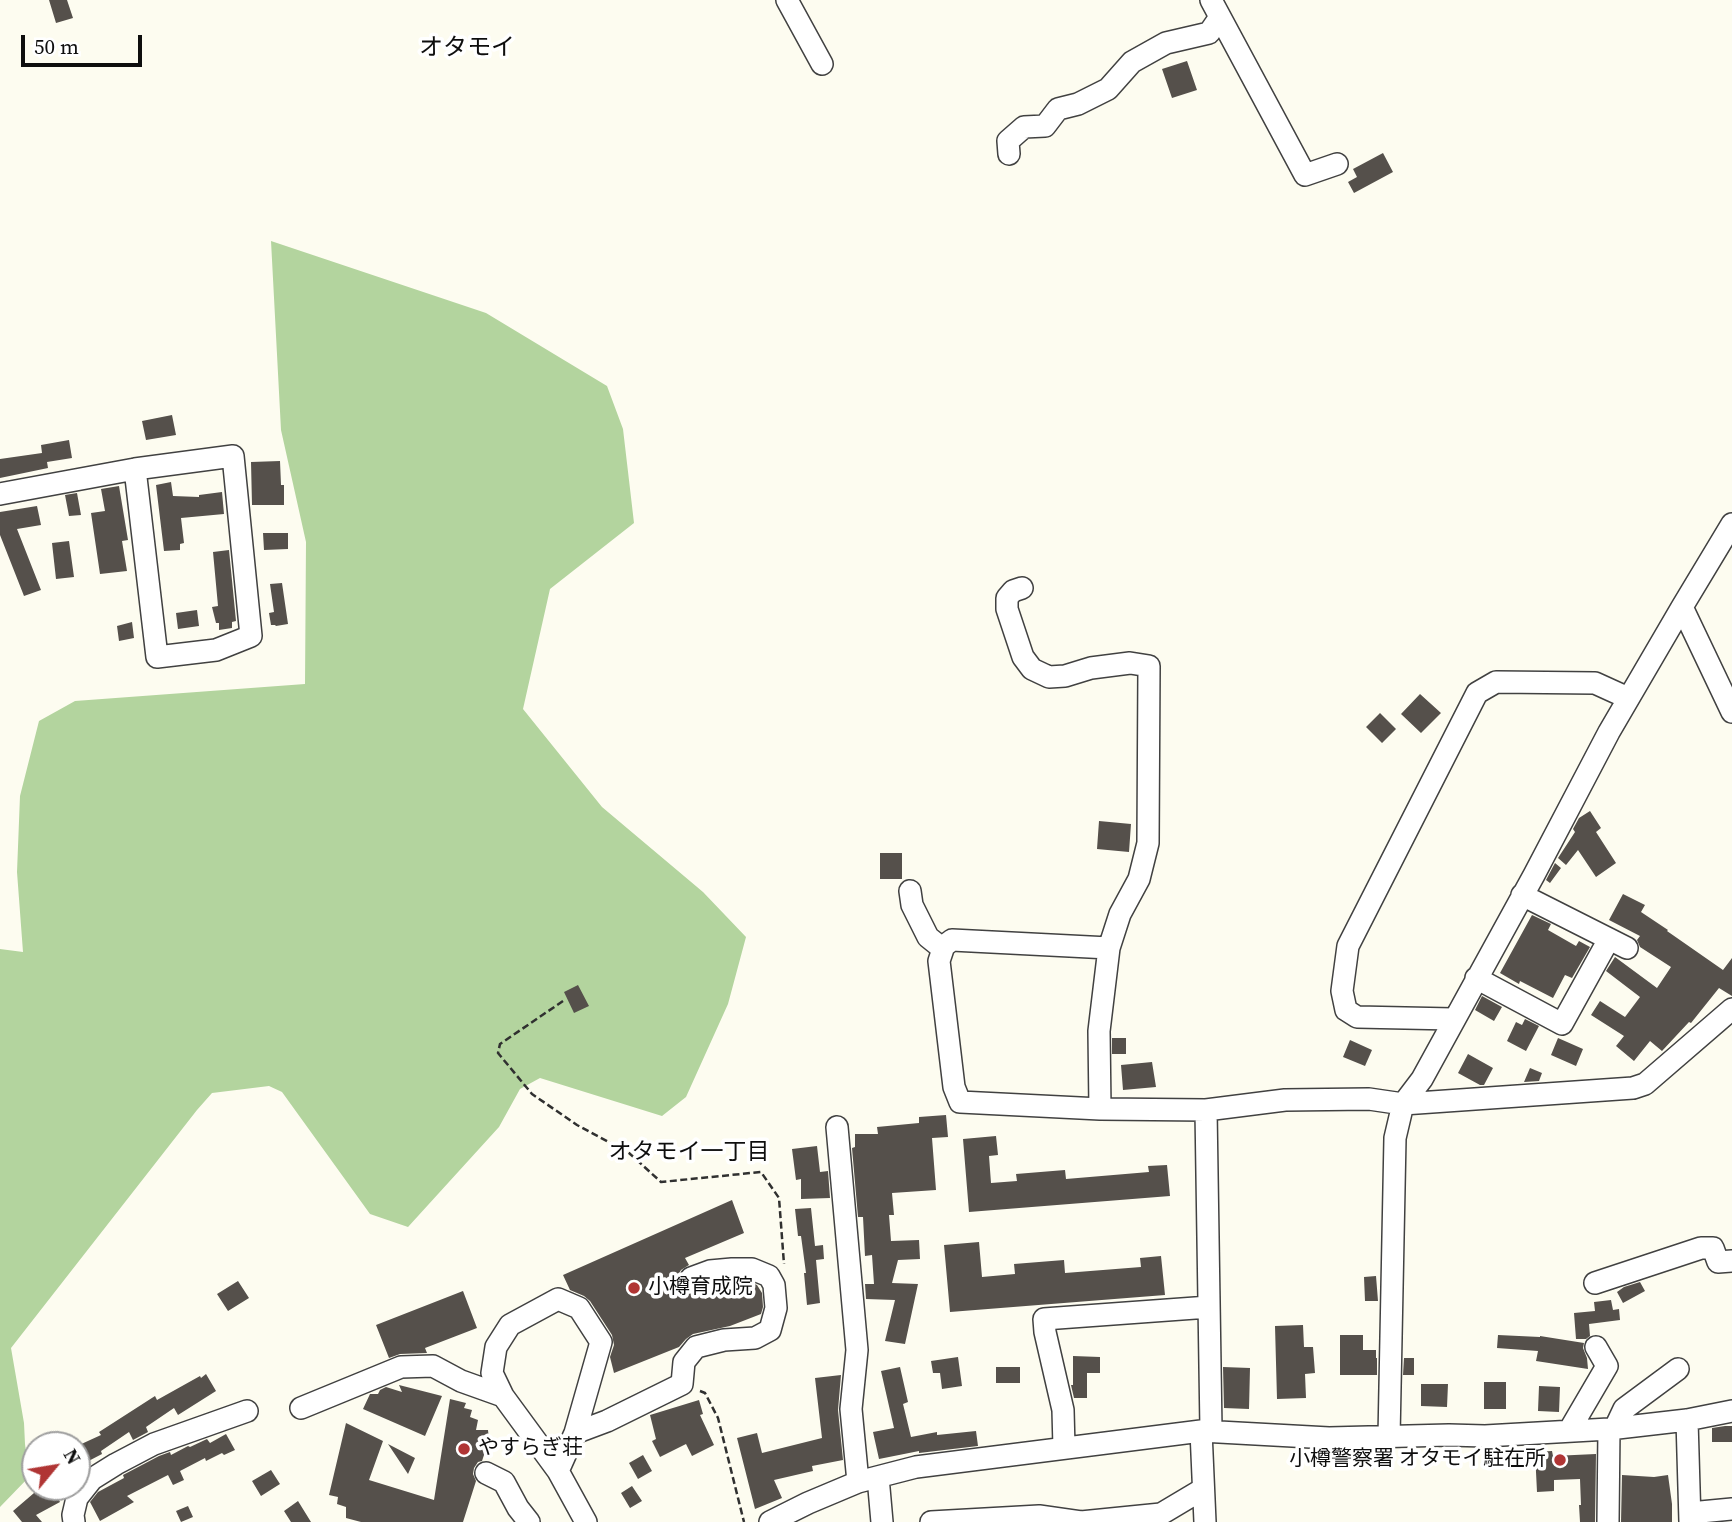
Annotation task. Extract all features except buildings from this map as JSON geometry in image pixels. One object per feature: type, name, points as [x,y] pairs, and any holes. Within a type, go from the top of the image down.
[{"type":"street","points":[[788,0],[821,64]]},
{"type":"street","points":[[1009,154],[1008,141],[1024,127],[1045,126],[1058,109],[1078,104],[1108,89],[1132,61],[1166,43],[1209,33],[1215,8]]},
{"type":"street","points":[[1215,8],[1306,175],[1337,164]]},
{"type":"street","points":[[0,494],[135,469],[233,456],[251,636],[216,650],[158,656],[135,469]]},
{"type":"street","points":[[1389,1437],[1395,1138],[1403,1104],[1422,1079],[1629,698],[1732,524]]},
{"type":"street","points":[[1021,588],[1013,591],[1007,598],[1007,609],[1023,657],[1032,669],[1049,677],[1130,663],[1149,666],[1149,843],[1139,879],[1120,914],[1110,948],[1099,1031],[1100,1108]]},
{"type":"street","points":[[1682,607],[1732,712]]},
{"type":"street","points":[[1453,1019],[1357,1017],[1346,1010],[1342,991],[1349,946],[1477,693],[1496,682],[1595,683],[1629,698]]},
{"type":"street","points":[[910,891],[912,905],[928,937],[943,949]]},
{"type":"street","points":[[1476,978],[1562,1024],[1618,944],[1522,895]]},
{"type":"street","points":[[1110,948],[952,940],[944,946],[939,961],[954,1087],[960,1102],[1206,1110],[1285,1100],[1369,1099],[1403,1104],[1633,1088],[1645,1084],[1732,1009]]},
{"type":"street","points":[[1205,1522],[1203,1489],[1209,1307],[1206,1110]]},
{"type":"street","points":[[837,1126],[857,1350],[851,1409],[868,1480],[882,1522]]},
{"type":"street","points":[[1595,1283],[1701,1248],[1713,1248],[1718,1262],[1732,1261]]},
{"type":"street","points":[[575,1433],[607,1421],[682,1384],[684,1362],[696,1347],[724,1340],[755,1338],[770,1330],[776,1308],[775,1285],[769,1276],[752,1269],[710,1271],[691,1278]]},
{"type":"street","points":[[558,1471],[575,1433],[601,1342],[579,1308],[558,1298],[510,1325],[496,1346],[492,1373],[503,1396],[558,1471],[584,1521]]},
{"type":"street","points":[[1064,1448],[1063,1410],[1044,1319],[1209,1307]]},
{"type":"street","points":[[1569,1432],[1607,1366],[1596,1347]]},
{"type":"street","points":[[301,1408],[401,1367],[433,1366],[461,1381],[503,1396]]},
{"type":"street","points":[[1608,1522],[1612,1429],[1624,1409],[1678,1369]]},
{"type":"street","points":[[71,1520],[77,1498],[92,1479],[116,1464],[154,1444],[247,1411]]},
{"type":"street","points":[[770,1522],[810,1512],[868,1480],[916,1467],[1206,1430],[1329,1438],[1485,1436],[1612,1429],[1687,1420],[1732,1411]]},
{"type":"street","points":[[1687,1420],[1690,1518],[1732,1510]]},
{"type":"street","points":[[486,1473],[504,1482],[529,1522]]},
{"type":"street","points":[[931,1522],[1039,1516],[1081,1522],[1161,1514],[1203,1489]]},
{"type":"path","points":[[563,1001],[499,1044],[498,1053],[532,1094],[577,1125],[629,1153],[661,1182],[761,1172],[779,1198],[785,1274]]},
{"type":"path","points":[[682,1384],[705,1393],[718,1418],[744,1522]]},
{"type":"green space","points":[[271,241],[486,313],[607,386],[623,429],[634,523],[550,589],[523,709],[602,807],[703,892],[746,937],[728,1004],[686,1097],[662,1116],[540,1078],[520,1089],[499,1127],[408,1227],[370,1214],[282,1092],[269,1086],[212,1093],[11,1348],[24,1423],[24,1431],[21,1431],[21,1485],[0,1507],[0,949],[23,952],[17,872],[20,796],[39,721],[75,701],[305,684],[306,542],[281,430]]},
{"type":"place","name":"小樽育成院","points":[[634,1288]]},
{"type":"place","name":"やすらぎ荘","points":[[464,1449]]},
{"type":"place","name":"小樽警察署 オタモイ駐在所","points":[[1560,1460]]},
{"type":"district","name":"オタモイ","points":[[467,49]]},
{"type":"district","name":"オタモイ一丁目","points":[[689,1153]]}]
